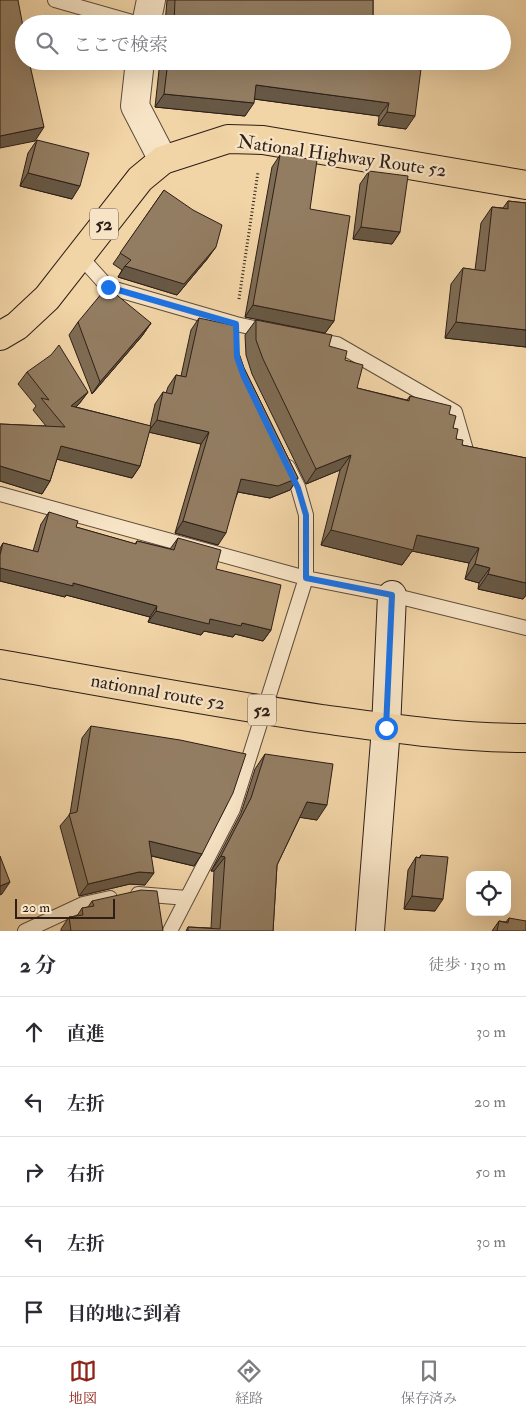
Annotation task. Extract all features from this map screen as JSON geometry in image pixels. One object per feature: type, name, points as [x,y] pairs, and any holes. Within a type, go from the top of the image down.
[{"type":"highway","name":"National Highway Route 52","points":[[0,336],[17,326],[47,298],[140,179],[163,160],[228,139],[263,140],[526,184]]},
{"type":"highway","name":"nationnal route 52","points":[[0,664],[263,710],[386,728],[497,738],[526,738]]},
{"type":"street","points":[[148,15],[151,0]]},
{"type":"street","points":[[139,70],[135,106],[163,160]]},
{"type":"street","points":[[370,931],[386,728],[392,595]]},
{"type":"lane","points":[[55,0],[108,15]]},
{"type":"lane","points":[[79,255],[108,287],[236,324],[282,334]]},
{"type":"lane","points":[[236,324],[236,341]]},
{"type":"lane","points":[[300,337],[337,344],[455,412],[466,450]]},
{"type":"lane","points":[[170,931],[233,809],[306,578],[306,515],[298,488],[281,454]]},
{"type":"lane","points":[[0,494],[306,578],[392,595],[526,628]]},
{"type":"lane","points":[[25,931],[83,904],[132,893],[187,898]]},
{"type":"path","points":[[236,324],[263,140]]},
{"type":"building","points":[[0,0],[18,0],[21,15],[15,15],[15,70],[31,70],[44,127],[0,136]]},
{"type":"building","points":[[175,0],[373,0],[373,15],[174,15]]},
{"type":"building","points":[[167,70],[421,70],[415,116],[387,112],[389,103],[256,85],[254,103],[164,94]]},
{"type":"building","points":[[37,140],[89,153],[80,186],[28,173]]},
{"type":"building","points":[[280,155],[317,160],[310,209],[350,216],[334,321],[253,305]]},
{"type":"building","points":[[369,171],[408,176],[400,232],[361,227]]},
{"type":"building","points":[[164,190],[193,210],[222,225],[216,247],[184,284],[125,266],[131,260],[120,253]]},
{"type":"building","points":[[508,201],[526,203],[526,330],[456,322],[463,268],[485,271],[492,207],[508,209]]},
{"type":"building","points":[[107,287],[151,323],[100,382],[78,322]]},
{"type":"building","points":[[199,318],[236,326],[237,348],[244,368],[298,478],[278,486],[241,479],[226,533],[183,521],[209,432],[157,420],[163,392],[172,394],[176,375],[186,377]]},
{"type":"building","points":[[256,320],[332,335],[329,346],[347,351],[345,360],[363,365],[357,388],[409,401],[410,396],[451,406],[449,414],[456,416],[453,428],[458,429],[456,439],[463,440],[462,445],[526,458],[526,583],[488,574],[490,568],[475,564],[479,548],[417,535],[413,550],[331,530],[351,455],[316,469],[263,359],[256,340]]},
{"type":"building","points":[[59,345],[88,392],[71,406],[151,426],[140,466],[61,446],[50,481],[0,466],[0,424],[65,427],[41,398],[49,400],[27,372],[51,355]]},
{"type":"building","points":[[49,512],[78,521],[76,527],[136,544],[137,541],[174,550],[178,538],[221,550],[216,569],[281,585],[271,630],[242,623],[241,626],[210,619],[209,624],[156,611],[157,606],[73,583],[73,586],[0,568],[0,555],[3,543],[38,552]]},
{"type":"building","points":[[91,726],[180,740],[246,754],[233,793],[202,854],[149,841],[154,873],[139,872],[88,884],[69,814],[77,812]]},
{"type":"building","points":[[265,754],[333,764],[327,805],[307,802],[277,865],[273,931],[188,931],[188,927],[220,929],[225,857],[221,856],[251,798]]},
{"type":"building","points":[[421,855],[448,857],[443,899],[412,896],[416,857],[420,858]]},
{"type":"building","points":[[0,856],[10,882],[0,886]]},
{"type":"building","points":[[141,890],[157,891],[163,931],[71,931],[69,917],[83,915],[82,908],[94,906],[92,901]]},
{"type":"building","points":[[509,918],[526,921],[526,931],[497,931],[499,921],[508,923]]},
{"type":"route","points":[[108,287],[236,324],[237,357],[244,377],[298,488],[306,515],[306,578],[392,595],[386,728]]}]
